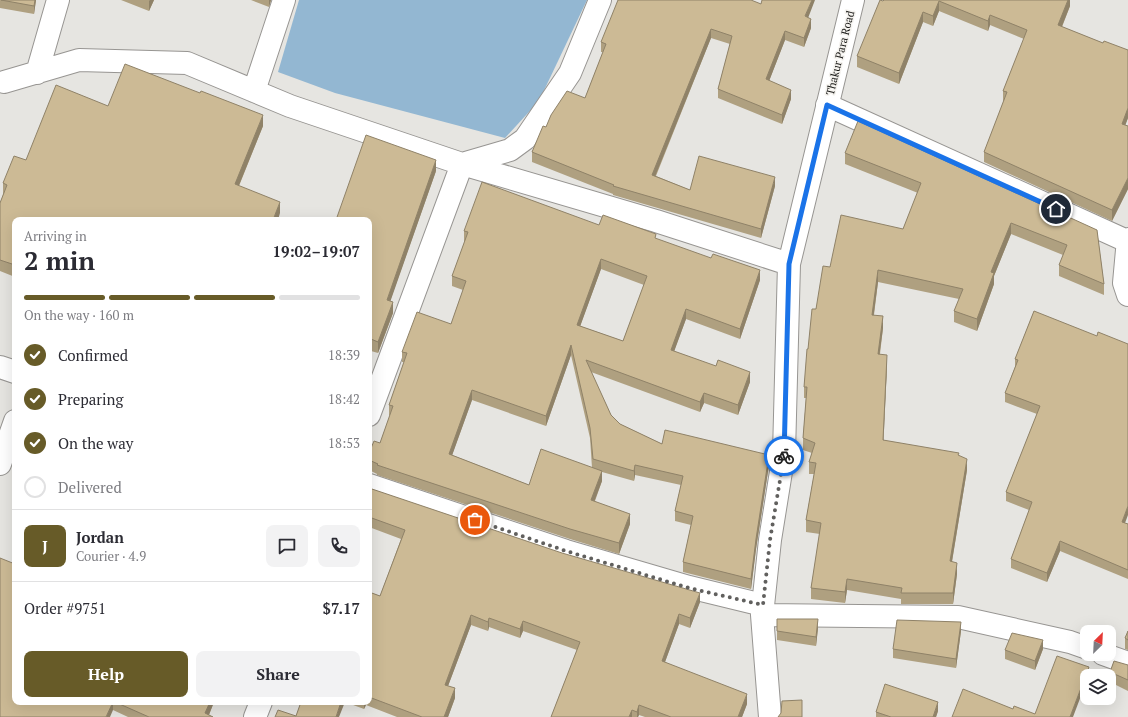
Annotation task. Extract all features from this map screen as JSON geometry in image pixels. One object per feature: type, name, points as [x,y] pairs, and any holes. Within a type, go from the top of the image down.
[{"type":"street","points":[[37,73],[58,0]]},
{"type":"street","points":[[254,91],[284,0]]},
{"type":"street","points":[[462,164],[510,150],[525,139],[570,73],[600,0]]},
{"type":"street","name":"Thakur Para Road","points":[[770,717],[763,610],[770,540],[784,453],[789,264],[853,0]]},
{"type":"street","points":[[1,87],[37,73],[79,60],[187,63],[290,106],[462,164],[656,221],[789,264]]},
{"type":"street","name":"Thakur Para Road","points":[[827,105],[1127,240],[1124,283],[1128,295]]},
{"type":"street","points":[[372,407],[462,164]]},
{"type":"street","points":[[0,367],[12,371]]},
{"type":"street","points":[[0,464],[12,430]]},
{"type":"street","points":[[372,486],[566,551],[763,610],[958,617],[1080,646]]},
{"type":"street","points":[[1116,659],[1128,663]]},
{"type":"street","points":[[255,717],[260,705]]},
{"type":"water","points":[[299,0],[587,0],[539,101],[505,138],[335,93],[278,72]]},
{"type":"building","points":[[1,0],[35,0],[34,6]]},
{"type":"building","points":[[618,0],[751,0],[761,4],[762,0],[812,0],[805,16],[811,19],[804,38],[785,31],[766,79],[791,90],[782,115],[718,89],[732,36],[711,29],[652,175],[690,190],[699,156],[775,177],[761,229],[613,186],[614,185],[532,152],[543,126],[546,127],[551,115],[567,91],[585,98],[606,44],[601,42]]},
{"type":"building","points":[[880,0],[1068,0],[1058,25],[1103,43],[1104,41],[1128,50],[1128,108],[1122,124],[1128,126],[1128,178],[1112,210],[984,152],[1007,92],[1003,91],[1027,30],[990,15],[988,21],[939,1],[933,16],[923,12],[899,73],[857,56]]},
{"type":"building","points":[[125,64],[200,93],[201,91],[263,115],[235,184],[280,202],[274,217],[12,217],[12,264],[0,260],[0,203],[7,185],[3,183],[14,156],[26,160],[56,85],[108,106]]},
{"type":"building","points":[[858,121],[1097,230],[1104,284],[1059,265],[1067,245],[1011,223],[991,272],[994,273],[977,319],[954,311],[963,289],[878,270],[872,315],[883,316],[878,354],[887,355],[883,440],[959,453],[958,455],[967,459],[950,561],[957,563],[953,593],[901,593],[902,588],[847,579],[845,592],[811,588],[821,523],[806,520],[816,463],[809,462],[815,443],[803,438],[807,387],[804,387],[812,309],[816,309],[823,266],[830,267],[841,215],[903,229],[921,183],[845,153]]},
{"type":"building","points":[[366,135],[436,160],[387,300],[393,302],[378,342],[372,339],[372,217],[337,217]]},
{"type":"building","points":[[482,182],[599,225],[603,215],[656,234],[655,238],[711,258],[713,254],[760,270],[740,329],[686,309],[671,350],[716,366],[718,360],[750,372],[738,405],[704,393],[700,402],[586,360],[611,415],[620,424],[662,444],[665,430],[769,455],[751,579],[683,562],[693,516],[675,511],[683,476],[635,465],[634,471],[593,459],[590,428],[571,345],[546,416],[472,390],[449,454],[529,485],[541,449],[602,471],[591,500],[630,514],[619,543],[570,529],[377,465],[378,464],[372,461],[372,446],[374,441],[380,443],[393,406],[389,405],[407,353],[402,352],[417,312],[451,324],[466,281],[452,276],[468,232],[464,231]],"holes":[[[601,259],[647,276],[623,341],[577,325]]]},
{"type":"building","points":[[1034,311],[1097,336],[1098,332],[1128,344],[1128,506],[1122,522],[1128,524],[1128,570],[1060,541],[1047,573],[1011,559],[1032,502],[1006,492],[1040,406],[1005,393],[1018,360],[1015,359]]},
{"type":"building","points":[[372,489],[562,553],[700,593],[690,618],[679,614],[662,661],[747,694],[738,717],[671,717],[639,705],[637,712],[632,710],[629,717],[551,717],[580,642],[523,621],[520,629],[489,618],[488,622],[471,615],[445,685],[455,688],[444,717],[422,717],[372,698],[372,593],[380,596],[405,530],[372,518]]},
{"type":"building","points":[[0,558],[12,563],[12,705],[112,705],[106,717],[0,717]]},
{"type":"building","points":[[777,619],[818,619],[816,637],[777,631]]},
{"type":"building","points":[[897,620],[961,622],[956,659],[893,649]]},
{"type":"building","points":[[1128,631],[1128,640],[1125,638]]},
{"type":"building","points":[[1012,633],[1043,640],[1035,661],[1005,650]]},
{"type":"building","points":[[1057,656],[1089,667],[1088,669],[1080,669],[1080,691],[1070,717],[952,717],[963,689],[1013,709],[1014,706],[1035,714]]},
{"type":"building","points":[[1114,661],[1128,665],[1128,680],[1116,675],[1116,669],[1111,669]]},
{"type":"building","points":[[885,684],[938,702],[933,717],[891,717],[876,712]]},
{"type":"building","points":[[802,700],[802,717],[778,717],[781,713],[782,701]]},
{"type":"building","points":[[122,705],[209,705],[205,713],[213,717],[149,717]]},
{"type":"building","points":[[300,705],[340,705],[336,717],[275,717],[278,710],[296,716]]},
{"type":"way so far","points":[[475,520],[566,551],[689,588],[763,605],[770,540],[784,456]]},
{"type":"route","points":[[784,456],[789,264],[827,105],[1056,209]]}]
